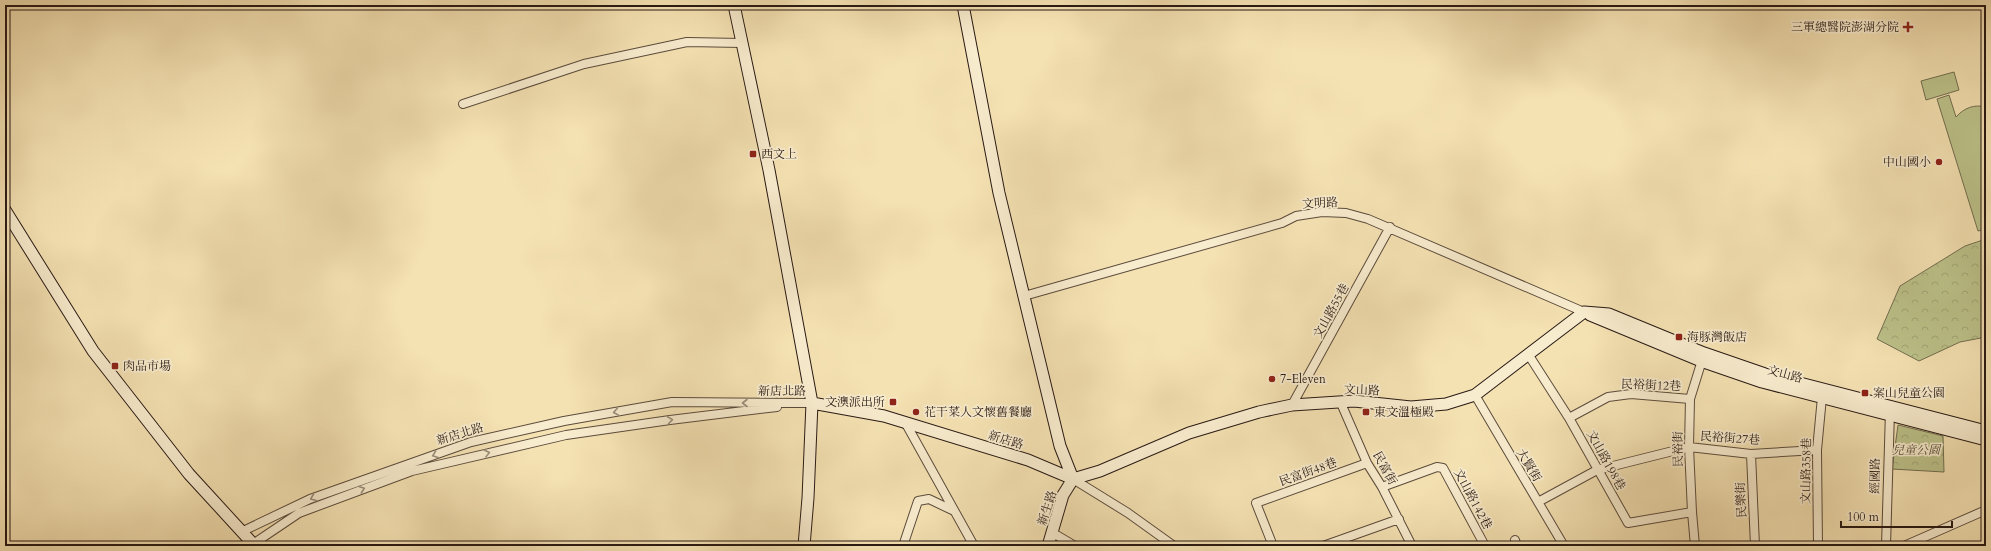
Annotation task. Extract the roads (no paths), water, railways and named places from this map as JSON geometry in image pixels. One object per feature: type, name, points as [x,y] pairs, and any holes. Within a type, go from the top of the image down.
[{"type":"main road","points":[[734,5],[770,170],[812,403],[808,498],[804,546]]},
{"type":"main road","points":[[963,5],[999,194],[1060,446],[1073,479]]},
{"type":"main road","points":[[5,210],[93,351],[189,474],[254,545]]},
{"type":"main road","name":"文山路","points":[[1073,479],[1100,471],[1189,433],[1259,412],[1292,405],[1354,401],[1411,407],[1446,404],[1475,395],[1584,312],[1604,322],[1703,357],[1762,382],[1822,397],[1986,431]]},
{"type":"main road","name":"文山路","points":[[1703,357],[1890,410],[1986,440]]},
{"type":"main road","name":"新店路","points":[[812,403],[884,416],[905,422],[1028,460],[1073,479]]},
{"type":"main road","name":"新生路","points":[[1048,546],[1063,495],[1073,479]]},
{"type":"street","points":[[463,104],[584,64],[687,42],[742,43]]},
{"type":"street","name":"文明路","points":[[1024,296],[1282,223],[1296,216],[1322,212],[1346,213],[1390,227],[1584,312]]},
{"type":"street","name":"文山路55巷","points":[[1292,405],[1390,227]]},
{"type":"street","name":"文山路198巷","points":[[1528,354],[1569,418],[1628,523],[1692,512]]},
{"type":"street","name":"民裕街","points":[[1696,546],[1692,512],[1689,447],[1690,399],[1703,357]]},
{"type":"street","name":"民裕街12巷","points":[[1569,418],[1608,397],[1631,394],[1690,399]]},
{"type":"street","name":"大賢街","points":[[1475,395],[1564,546]]},
{"type":"street","name":"文山路358巷","points":[[1818,546],[1817,450],[1822,397]]},
{"type":"street","name":"新店北路","points":[[241,532],[310,499],[471,442],[556,423],[672,402],[812,403]]},
{"type":"street","name":"民富街","points":[[1340,402],[1367,463],[1382,487],[1412,546]]},
{"type":"street","name":"新店北路","points":[[254,545],[299,513],[412,471],[566,435],[670,420],[812,403]]},
{"type":"street","name":"經國路","points":[[1886,546],[1890,410]]},
{"type":"street","points":[[905,422],[952,510],[974,546]]},
{"type":"street","points":[[1538,502],[1597,470],[1689,447]]},
{"type":"street","name":"民裕街27巷","points":[[1689,447],[1751,454],[1817,450]]},
{"type":"street","name":"民樂街","points":[[1751,454],[1755,546]]},
{"type":"street","name":"民富街48巷","points":[[1273,546],[1256,503],[1367,463]]},
{"type":"street","name":"文山路142巷","points":[[1382,487],[1437,467],[1443,468],[1449,476],[1485,546]]},
{"type":"street","name":"新店路","points":[[1073,479],[1128,513],[1174,546]]},
{"type":"street","points":[[903,546],[918,501],[929,499],[952,510]]},
{"type":"street","points":[[1904,546],[1986,510]]},
{"type":"street","points":[[1323,546],[1399,519]]},
{"type":"street","points":[[1053,533],[1075,546]]},
{"type":"place","name":"三軍總醫院澎湖分院","points":[[1908,27]]},
{"type":"place","name":"西文上","points":[[753,154]]},
{"type":"place","name":"中山國小","points":[[1939,162]]},
{"type":"place","name":"海豚灣飯店","points":[[1679,337]]},
{"type":"place","name":"肉品市場","points":[[115,366]]},
{"type":"place","name":"7-Eleven","points":[[1272,379]]},
{"type":"place","name":"案山兒童公園","points":[[1865,393]]},
{"type":"place","name":"文澳派出所","points":[[893,402]]},
{"type":"place","name":"花干菜人文懷舊餐廳","points":[[916,412]]},
{"type":"place","name":"東文溫極殿","points":[[1366,412]]},
{"type":"park label","name":"兒童公園","points":[[1916,450]]}]
